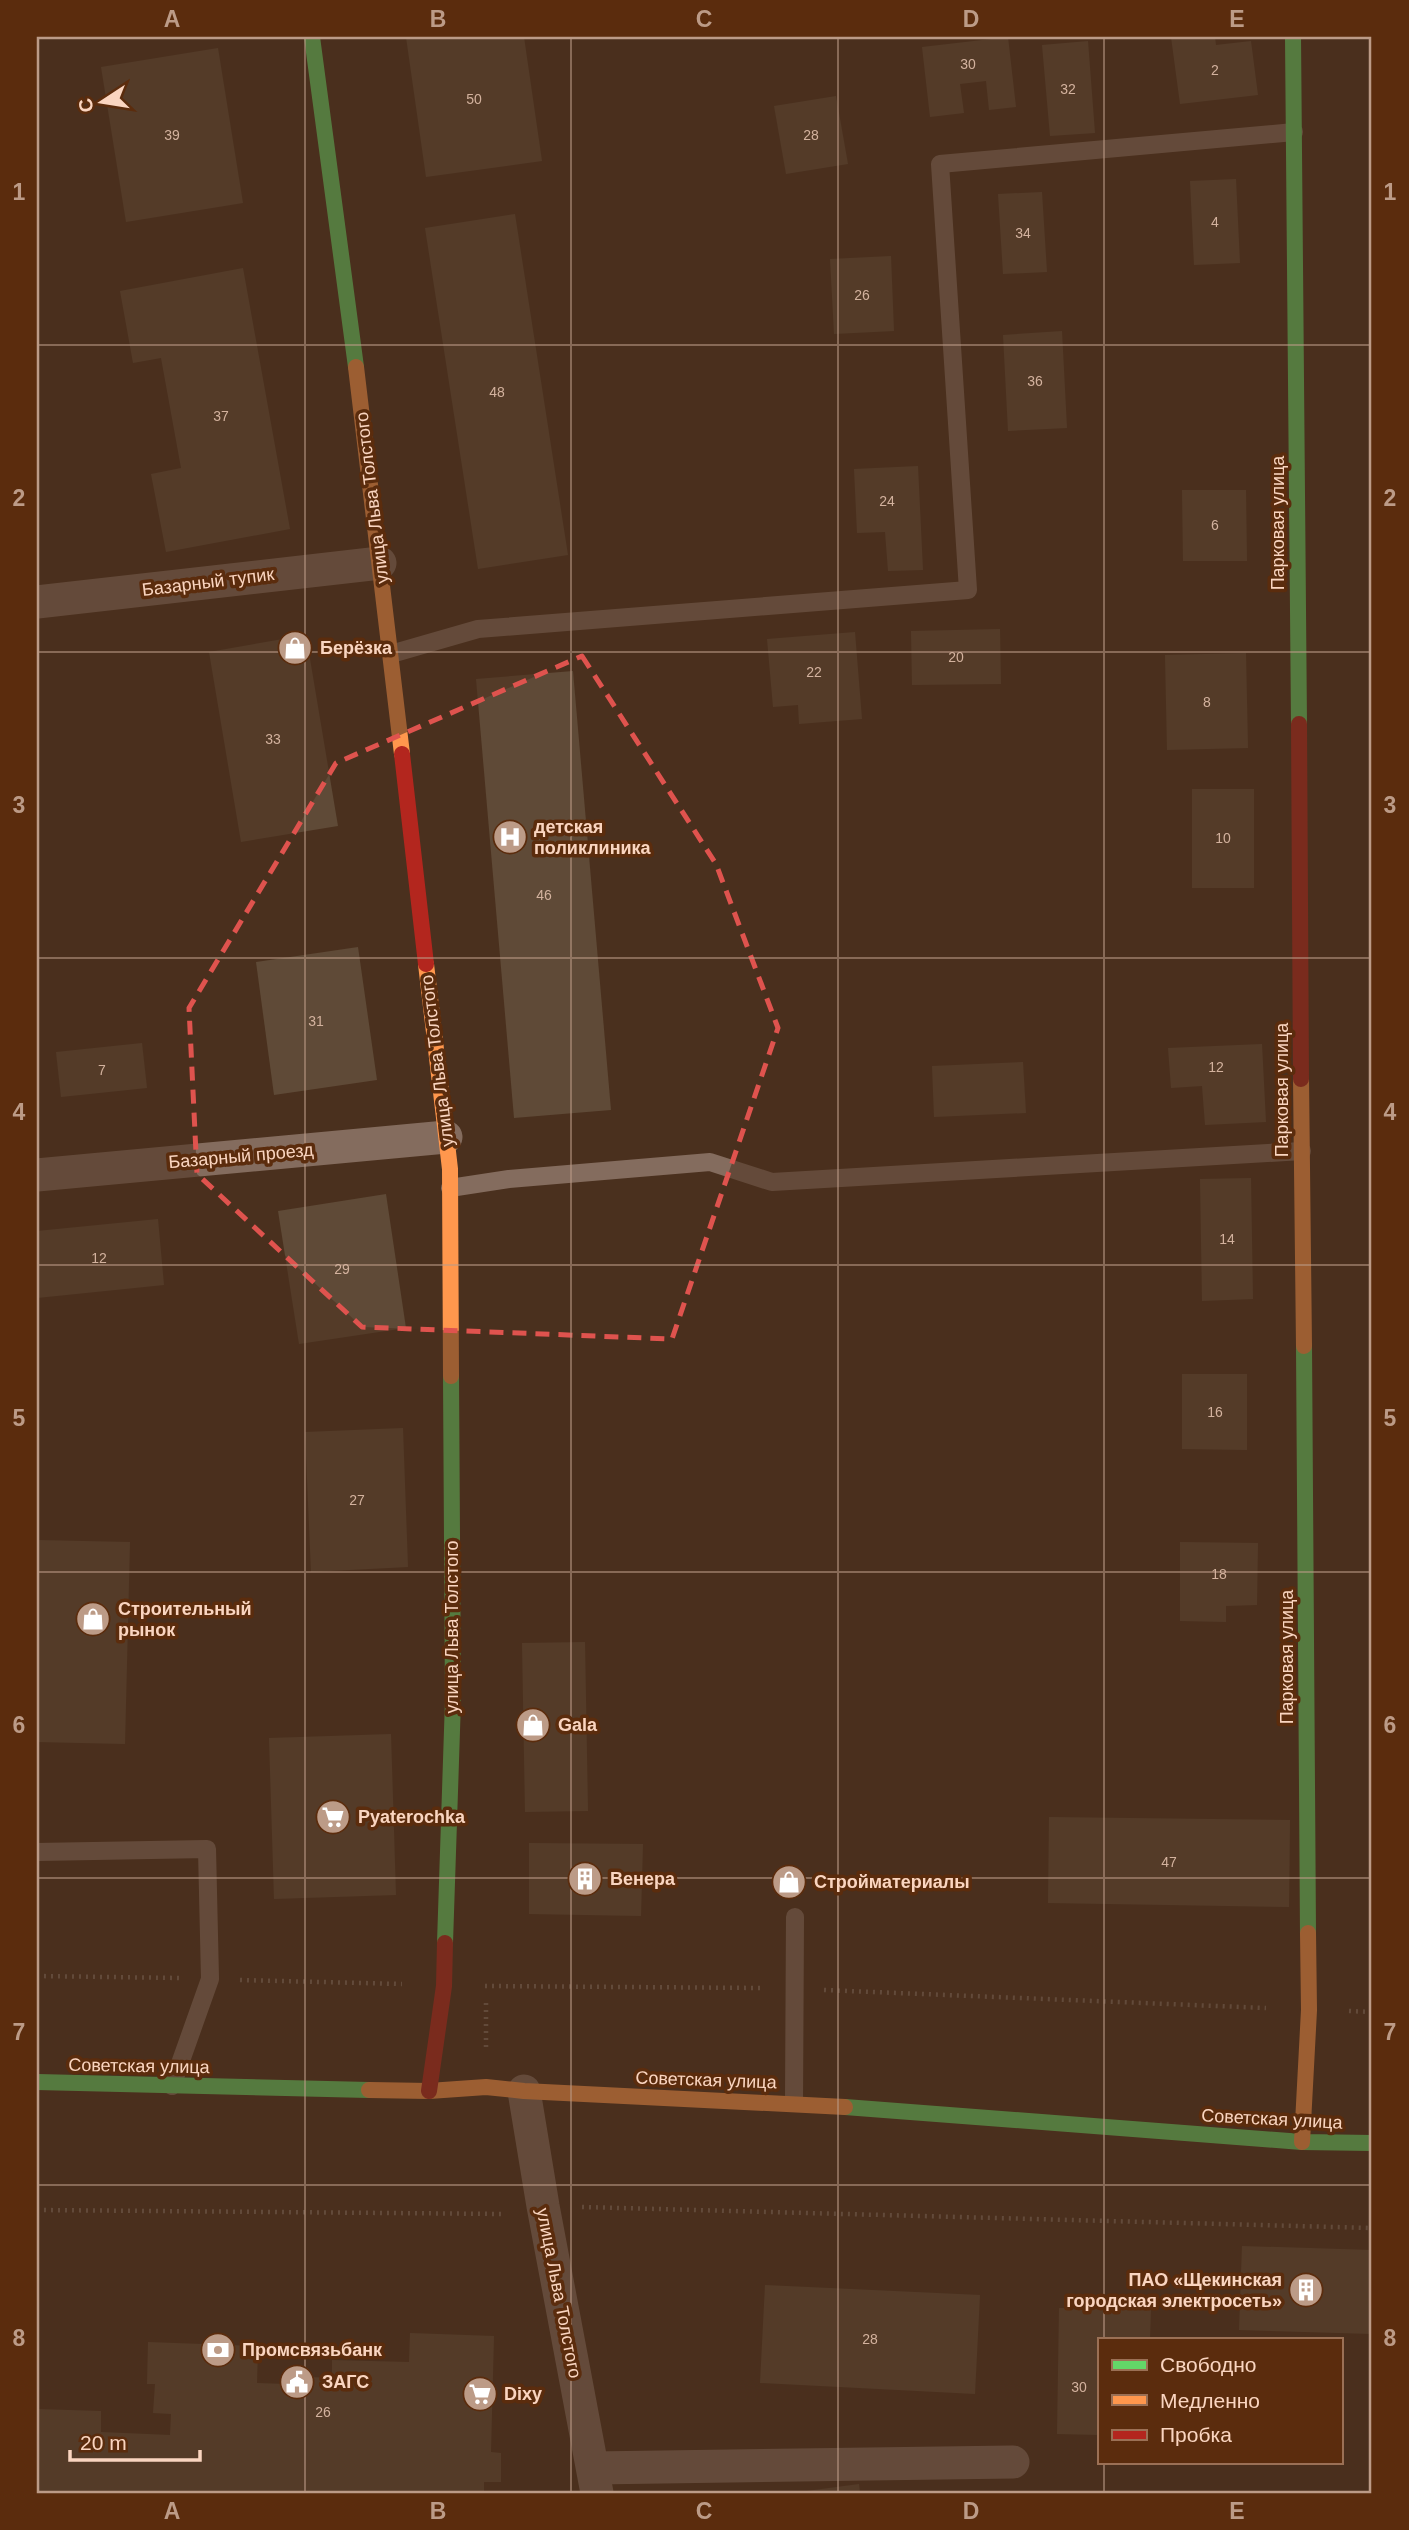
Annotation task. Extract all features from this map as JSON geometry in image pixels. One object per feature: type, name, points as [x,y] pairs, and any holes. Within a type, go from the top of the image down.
[{"type":"street","name":"улица Льва Толстого","points":[[313,37],[391,654],[450,1188],[453,1700],[444,1986],[429,2091]]},
{"type":"street","name":"Парковая улица","points":[[1293,37],[1309,2010],[1302,2142]]},
{"type":"street","name":"Базарный тупик","points":[[37,602],[326,567],[380,563]]},
{"type":"street","name":"Базарный проезд","points":[[37,1175],[446,1137]]},
{"type":"street","name":"Советская улица","points":[[37,2082],[429,2091],[486,2087],[524,2091],[794,2102],[1302,2142],[1372,2143]]},
{"type":"street","name":"улица Льва Толстого","points":[[524,2091],[595,2481]]},
{"type":"street","points":[[595,2481],[1013,2462]]},
{"type":"lane","points":[[391,654],[478,629],[968,590],[940,164],[1294,132]]},
{"type":"lane","points":[[450,1188],[509,1179],[710,1162],[772,1182],[1302,1151]]},
{"type":"lane","points":[[37,1852],[207,1849],[210,1979],[172,2086]]},
{"type":"lane","points":[[794,2102],[795,1917]]},
{"type":"path","points":[[37,1976],[444,1986],[729,1986],[1372,2012]]},
{"type":"path","points":[[37,2210],[509,2214],[543,2206],[1372,2228]]},
{"type":"highlighted area","points":[[582,656],[716,864],[778,1028],[672,1339],[362,1327],[197,1174],[189,1008],[336,763]]},
{"type":"building","points":[[406,37],[524,37],[542,161],[426,177]]},
{"type":"building","points":[[1008,37],[1016,107],[989,110],[986,81],[960,84],[964,113],[930,117],[922,47]]},
{"type":"building","points":[[1171,37],[1215,37],[1216,45],[1251,41],[1258,95],[1180,104]]},
{"type":"building","points":[[1088,41],[1095,133],[1050,136],[1042,45]]},
{"type":"building","points":[[218,48],[243,203],[126,222],[101,67]]},
{"type":"building","points":[[836,96],[848,164],[786,174],[774,106]]},
{"type":"building","points":[[1236,179],[1240,263],[1194,265],[1190,181]]},
{"type":"building","points":[[1042,192],[1047,272],[1003,274],[998,194]]},
{"type":"building","points":[[515,214],[568,555],[478,569],[425,228]]},
{"type":"building","points":[[891,256],[894,331],[834,334],[830,259]]},
{"type":"building","points":[[243,268],[290,529],[166,552],[151,474],[181,468],[161,358],[133,363],[120,291]]},
{"type":"building","points":[[1062,331],[1067,428],[1008,431],[1003,335]]},
{"type":"building","points":[[918,466],[923,570],[888,571],[885,532],[857,533],[854,469]]},
{"type":"building","points":[[1182,490],[1246,490],[1247,561],[1183,561]]},
{"type":"building","points":[[1000,629],[1001,684],[912,685],[911,631]]},
{"type":"building","points":[[855,632],[862,719],[799,724],[798,705],[773,707],[767,639]]},
{"type":"building","points":[[306,635],[338,826],[241,842],[209,652]]},
{"type":"building","points":[[1246,653],[1248,748],[1167,750],[1165,655]]},
{"type":"building","points":[[573,671],[611,1110],[514,1118],[476,679]]},
{"type":"building","points":[[1192,789],[1254,789],[1254,888],[1192,888]]},
{"type":"building","points":[[358,947],[377,1080],[274,1095],[256,962]]},
{"type":"building","points":[[142,1043],[147,1088],[61,1097],[56,1052]]},
{"type":"building","points":[[1262,1044],[1266,1122],[1205,1125],[1202,1086],[1171,1088],[1168,1048]]},
{"type":"building","points":[[1023,1062],[1026,1113],[934,1117],[932,1066]]},
{"type":"building","points":[[1251,1178],[1253,1299],[1202,1301],[1200,1179]]},
{"type":"building","points":[[386,1194],[406,1328],[299,1344],[278,1211]]},
{"type":"building","points":[[158,1219],[164,1285],[37,1298],[37,1231]]},
{"type":"building","points":[[1182,1374],[1247,1374],[1247,1450],[1182,1449]]},
{"type":"building","points":[[403,1428],[408,1567],[311,1572],[305,1432]]},
{"type":"building","points":[[37,1540],[130,1542],[125,1744],[37,1742]]},
{"type":"building","points":[[1180,1542],[1258,1543],[1257,1605],[1226,1606],[1226,1622],[1180,1621]]},
{"type":"building","points":[[585,1642],[588,1811],[525,1812],[522,1643]]},
{"type":"building","name":"Pyaterochka","points":[[391,1734],[396,1895],[274,1899],[269,1738]]},
{"type":"building","points":[[1049,1817],[1290,1820],[1289,1907],[1048,1903]]},
{"type":"building","name":"Венера","points":[[529,1843],[643,1844],[641,1916],[529,1914]]},
{"type":"building","name":"ПАО «Щекинская городская электросеть»","points":[[1242,2246],[1372,2250],[1372,2334],[1239,2330]]},
{"type":"building","points":[[765,2285],[980,2295],[975,2394],[760,2383]]},
{"type":"building","points":[[1059,2308],[1151,2309],[1150,2338],[1098,2338],[1098,2435],[1057,2434]]},
{"type":"building","points":[[410,2333],[494,2336],[491,2452],[501,2453],[501,2482],[484,2482],[484,2493],[37,2493],[37,2409],[101,2411],[101,2432],[170,2435],[171,2414],[153,2413],[155,2384],[147,2384],[148,2342],[258,2346],[257,2383],[286,2384],[287,2376],[332,2378],[332,2360],[409,2362]]},
{"type":"building","points":[[859,2484],[860,2493],[799,2493],[799,2492]]},
{"type":"traffic: fast","points":[[312,37],[356,367]]},
{"type":"traffic: fast","points":[[1293,37],[1299,724]]},
{"type":"traffic: fast","points":[[1304,1346],[1308,1933]]},
{"type":"traffic: fast","points":[[445,1943],[453,1700],[451,1376]]},
{"type":"traffic: fast","points":[[37,2082],[369,2090]]},
{"type":"traffic: fast","points":[[845,2107],[1302,2142],[1372,2143]]},
{"type":"traffic: slow","points":[[356,367],[402,754]]},
{"type":"traffic: slow","points":[[426,964],[450,1169],[451,1376]]},
{"type":"traffic: slow","points":[[1301,1079],[1304,1346]]},
{"type":"traffic: slow","points":[[1302,2142],[1309,2010],[1308,1933]]},
{"type":"traffic: slow","points":[[369,2090],[429,2091],[486,2087],[845,2107]]},
{"type":"traffic: jam","points":[[1299,724],[1301,1079]]},
{"type":"traffic: jam","points":[[402,754],[426,964]]},
{"type":"traffic: jam","points":[[429,2091],[444,1986],[445,1943]]},
{"type":"place","name":"Берёзка","points":[[295,648]]},
{"type":"place","name":"детская поликлиника","points":[[510,837]]},
{"type":"place","name":"Строительный рынок","points":[[93,1619]]},
{"type":"place","name":"Gala","points":[[533,1725]]},
{"type":"place","name":"Pyaterochka","points":[[333,1817]]},
{"type":"place","name":"Венера","points":[[585,1879]]},
{"type":"place","name":"Стройматериалы","points":[[789,1882]]},
{"type":"place","name":"ПАО «Щекинская городская электросеть»","points":[[1306,2290]]},
{"type":"place","name":"Промсвязьбанк","points":[[218,2350]]},
{"type":"place","name":"ЗАГС","points":[[297,2382]]},
{"type":"place","name":"Dixy","points":[[480,2394]]}]
